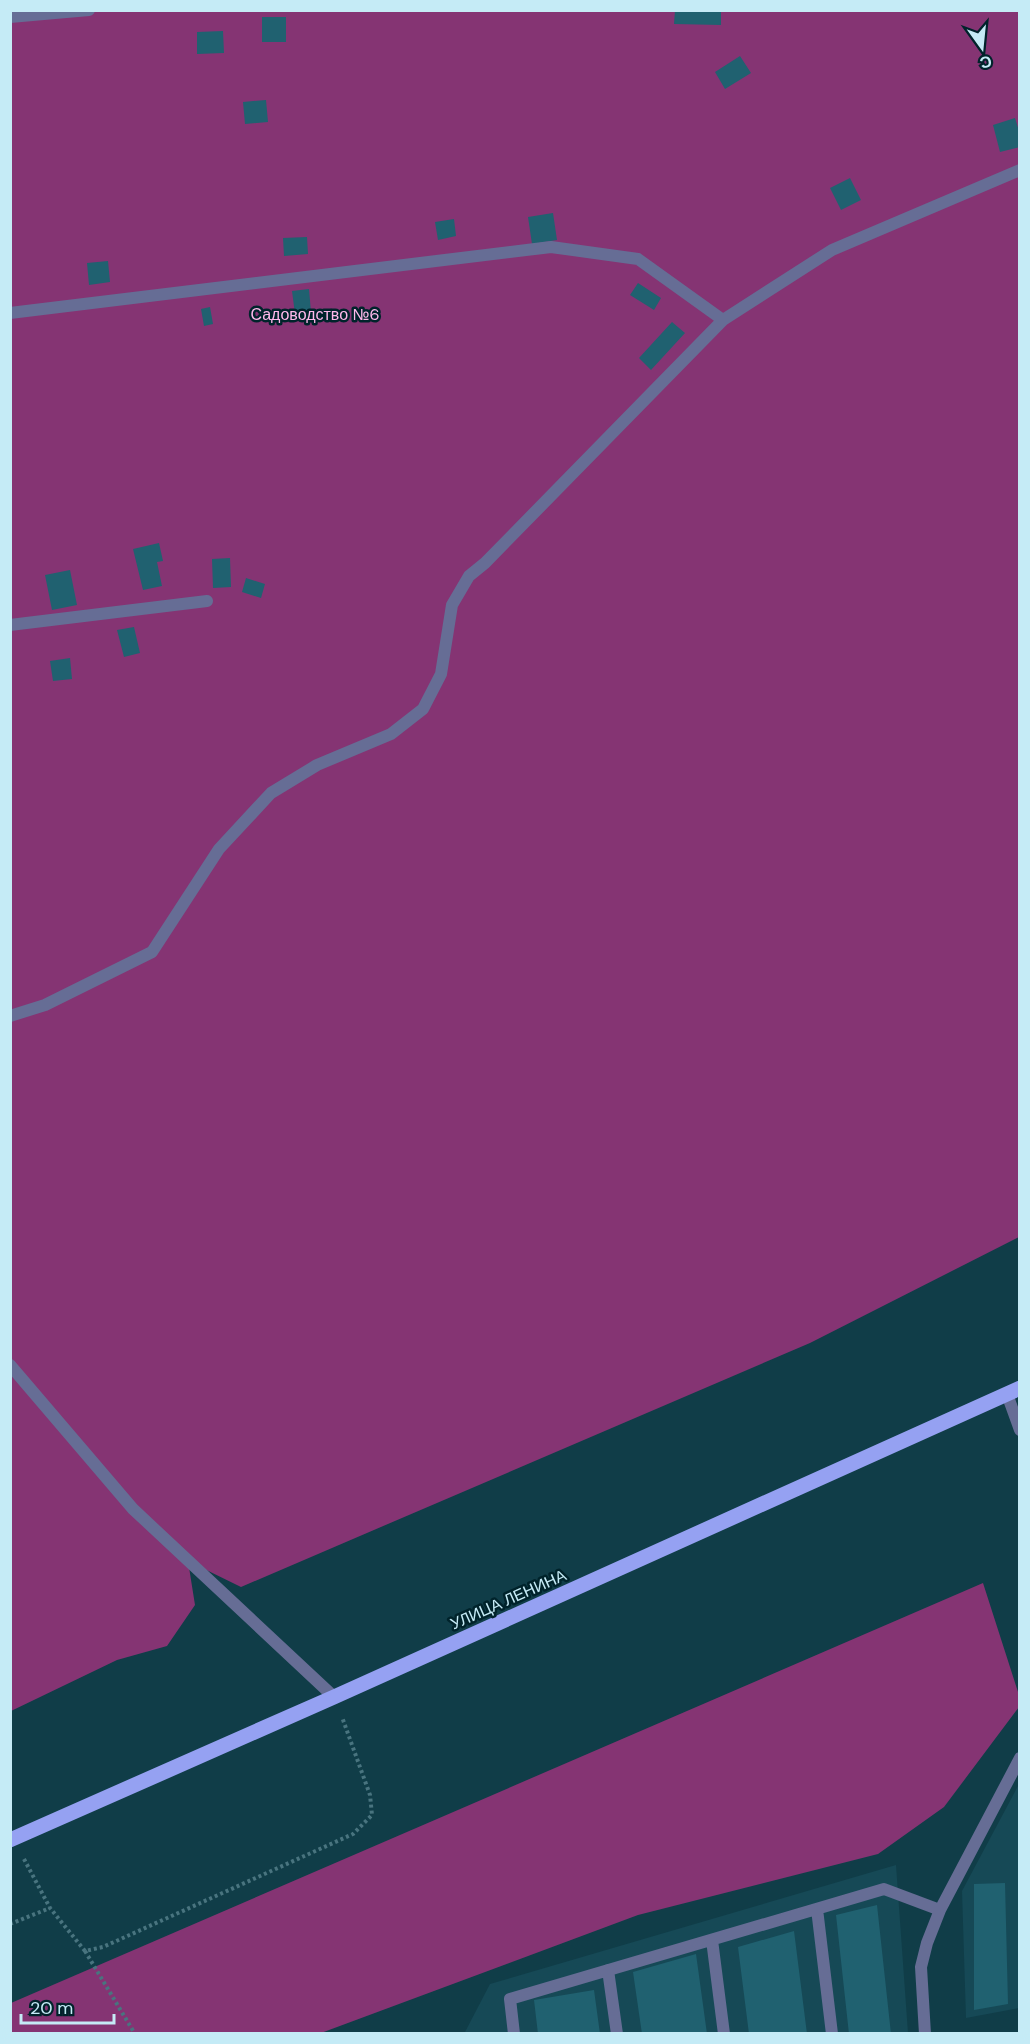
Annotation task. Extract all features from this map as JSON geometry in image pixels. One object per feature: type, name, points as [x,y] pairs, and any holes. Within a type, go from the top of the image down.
[{"type":"main road","name":"УЛИЦА ЛЕНИНА","points":[[12,1839],[334,1697],[1013,1391]]},
{"type":"lane","points":[[10,17],[89,10]]},
{"type":"lane","points":[[10,1016],[45,1005],[152,952],[219,849],[271,793],[317,765],[392,734],[423,709],[441,674],[452,605],[469,576],[494,554],[723,320],[832,250],[1020,170]]},
{"type":"lane","points":[[10,313],[551,247],[638,259],[723,320]]},
{"type":"lane","points":[[10,625],[207,601]]},
{"type":"lane","points":[[10,1365],[133,1509],[334,1697]]},
{"type":"lane","points":[[1013,1391],[1020,1430]]},
{"type":"lane","points":[[925,2034],[921,1967],[927,1942],[940,1910],[1020,1758]]},
{"type":"lane","points":[[514,2034],[510,2000],[885,1889],[940,1910]]},
{"type":"lane","points":[[817,1909],[832,2034]]},
{"type":"lane","points":[[712,1940],[724,2034]]},
{"type":"lane","points":[[608,1970],[617,2034]]},
{"type":"path","points":[[85,1951],[103,1947],[353,1834],[372,1815],[370,1795],[334,1697]]},
{"type":"path","points":[[12,1839],[50,1908],[85,1951],[135,2034]]},
{"type":"path","points":[[10,1924],[50,1908]]},
{"type":"shaded area","points":[[1019,1784],[1019,2008],[966,2018],[962,1891]]},
{"type":"shaded area","points":[[896,1865],[908,2033],[464,2034],[490,1984]]},
{"type":"green space","name":"Садоводство №6","points":[[11,11],[1019,11],[1019,1237],[810,1343],[241,1587],[188,1561],[195,1605],[167,1646],[117,1660],[11,1711]]},
{"type":"green space","points":[[983,1583],[1019,1695],[1019,1707],[944,1807],[878,1854],[638,1915],[321,2033],[11,2033],[11,2003]]},
{"type":"building","points":[[675,10],[721,10],[721,25],[674,24]]},
{"type":"building","points":[[262,17],[286,17],[286,42],[262,42]]},
{"type":"building","points":[[223,31],[224,53],[197,54],[197,32]]},
{"type":"building","points":[[740,56],[751,73],[725,89],[715,72]]},
{"type":"building","points":[[266,100],[268,122],[245,124],[243,102]]},
{"type":"building","points":[[1015,118],[1020,134],[1020,147],[1000,152],[993,125]]},
{"type":"building","points":[[850,178],[861,200],[841,210],[830,188]]},
{"type":"building","points":[[553,213],[557,240],[532,244],[528,217]]},
{"type":"building","points":[[454,219],[456,236],[438,240],[435,222]]},
{"type":"building","points":[[307,237],[308,254],[284,256],[283,238]]},
{"type":"building","points":[[108,261],[110,282],[89,285],[87,263]]},
{"type":"building","points":[[638,283],[661,298],[654,310],[630,295]]},
{"type":"building","points":[[309,289],[311,312],[295,314],[292,291]]},
{"type":"building","points":[[210,307],[213,324],[204,326],[201,309]]},
{"type":"building","points":[[672,322],[685,333],[651,370],[639,358]]},
{"type":"building","points":[[159,543],[163,561],[157,562],[162,586],[143,590],[133,549]]},
{"type":"building","points":[[230,558],[231,587],[213,588],[212,559]]},
{"type":"building","points":[[70,570],[77,605],[52,610],[45,575]]},
{"type":"building","points":[[246,578],[265,584],[261,598],[242,592]]},
{"type":"building","points":[[134,627],[140,653],[124,657],[117,630]]},
{"type":"building","points":[[70,658],[72,679],[53,681],[50,661]]},
{"type":"building","points":[[1005,1883],[1008,2004],[974,2010],[974,1884]]},
{"type":"building","points":[[877,1905],[891,2034],[849,2034],[836,1915]]},
{"type":"building","points":[[794,1931],[807,2034],[749,2034],[738,1947]]},
{"type":"building","points":[[696,1954],[707,2034],[642,2034],[633,1972]]},
{"type":"building","points":[[594,1990],[600,2034],[538,2034],[534,2000]]}]
